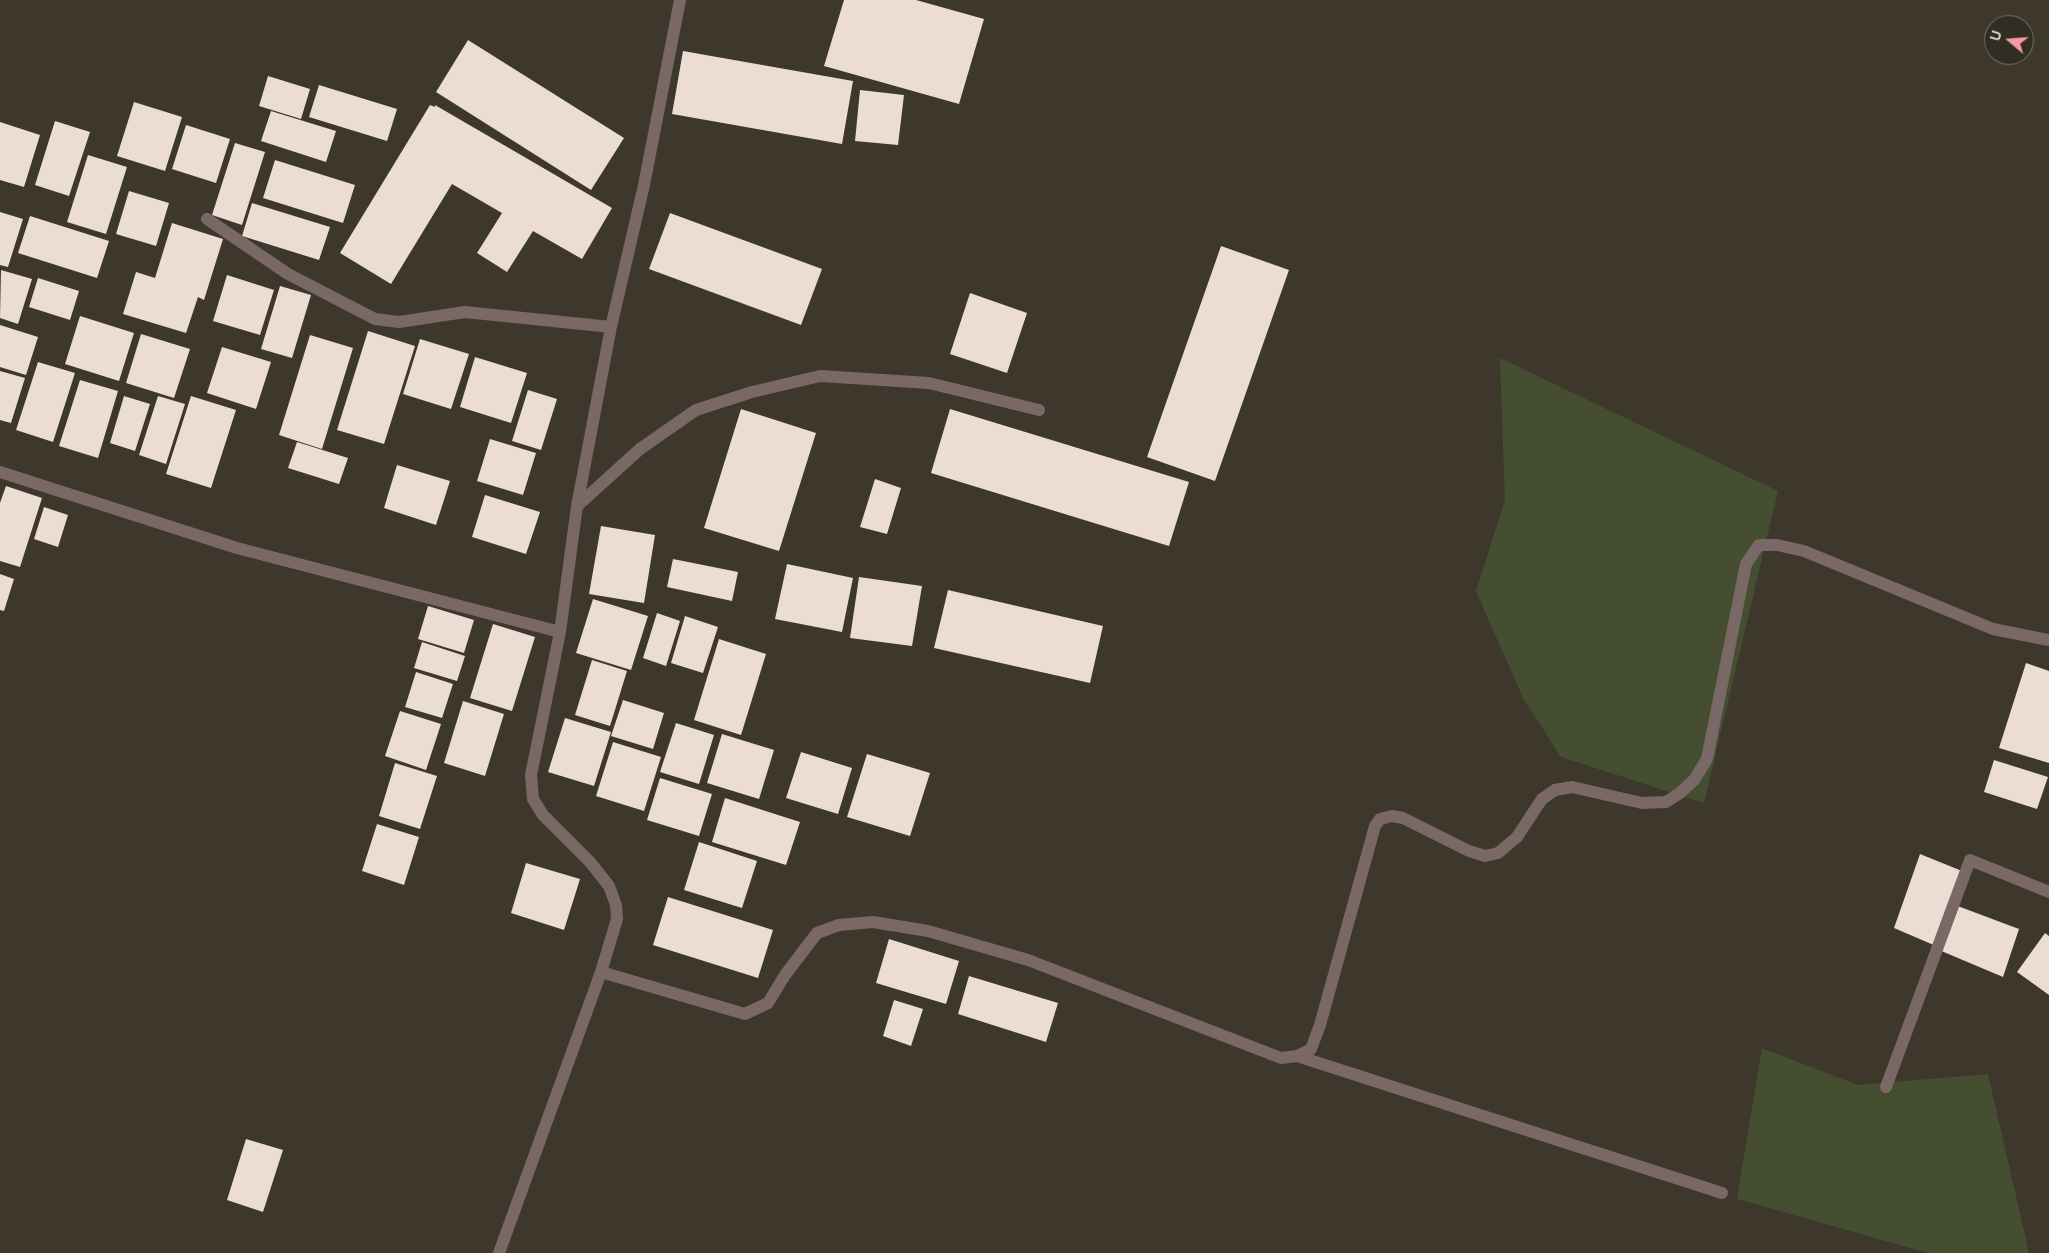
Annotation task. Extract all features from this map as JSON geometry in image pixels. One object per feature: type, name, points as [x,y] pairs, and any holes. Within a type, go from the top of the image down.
[{"type":"street","points":[[499,1253],[601,972],[617,920],[616,905],[609,886],[590,862],[543,815],[533,799],[531,775],[560,632],[576,506],[611,327],[644,185],[680,0]]},
{"type":"street","points":[[206,219],[288,274],[375,319],[400,322],[465,312],[611,327]]},
{"type":"street","points":[[576,506],[640,448],[696,410],[752,392],[820,376],[929,383],[1040,410]]},
{"type":"street","points":[[0,472],[237,548],[560,632]]},
{"type":"street","points":[[601,972],[745,1014],[768,1003],[785,975],[817,933],[839,925],[873,922],[928,931],[1028,960],[1281,1058],[1297,1056],[1311,1049],[1320,1025],[1375,826],[1380,819],[1392,816],[1403,818],[1469,851],[1485,856],[1498,853],[1517,837],[1542,799],[1555,790],[1572,787],[1642,803],[1666,802],[1680,794],[1694,780],[1707,759],[1746,564],[1759,545],[1777,545],[1804,551],[1993,629],[2049,640]]},
{"type":"street","points":[[1886,1087],[1970,860],[2049,892]]},
{"type":"street","points":[[1297,1056],[1722,1193]]},
{"type":"green space","points":[[1500,358],[1778,491],[1704,803],[1561,757],[1523,698],[1476,591],[1505,500]]},
{"type":"green space","points":[[1762,1048],[1858,1085],[1988,1074],[2029,1253],[1928,1253],[1737,1199]]},
{"type":"building","points":[[844,0],[916,0],[984,19],[959,104],[824,66]]},
{"type":"building","points":[[468,40],[624,138],[591,190],[436,92]]},
{"type":"building","points":[[683,51],[853,81],[842,144],[672,114]]},
{"type":"building","points":[[268,76],[310,89],[301,119],[259,106]]},
{"type":"building","points":[[319,85],[397,109],[387,141],[309,117]]},
{"type":"building","points":[[860,90],[904,95],[898,145],[855,141]]},
{"type":"building","points":[[134,102],[182,117],[165,171],[117,156]]},
{"type":"building","points":[[430,105],[435,107],[435,105],[612,208],[582,259],[533,231],[507,272],[477,253],[502,213],[452,184],[391,284],[340,253]]},
{"type":"building","points":[[271,111],[336,131],[326,162],[261,141]]},
{"type":"building","points":[[55,121],[90,132],[69,196],[35,185]]},
{"type":"building","points":[[0,122],[40,135],[24,187],[0,180]]},
{"type":"building","points":[[186,125],[230,139],[216,183],[172,169]]},
{"type":"building","points":[[235,143],[265,152],[242,225],[212,215]]},
{"type":"building","points":[[88,155],[127,167],[106,234],[67,222]]},
{"type":"building","points":[[275,160],[355,185],[343,223],[263,198]]},
{"type":"building","points":[[129,191],[169,203],[156,246],[116,234]]},
{"type":"building","points":[[252,203],[330,227],[319,260],[242,236]]},
{"type":"building","points":[[0,212],[23,219],[8,267],[0,265]]},
{"type":"building","points":[[670,213],[822,269],[801,325],[649,269]]},
{"type":"building","points":[[30,216],[109,241],[97,278],[18,253]]},
{"type":"building","points":[[172,223],[223,239],[204,300],[198,297],[186,333],[123,314],[136,272],[155,278]]},
{"type":"building","points":[[1221,246],[1289,270],[1215,481],[1147,457]]},
{"type":"building","points":[[1,270],[32,279],[18,324],[0,318]]},
{"type":"building","points":[[227,275],[274,290],[260,335],[213,321]]},
{"type":"building","points":[[38,278],[79,291],[70,320],[29,307]]},
{"type":"building","points":[[280,286],[311,295],[292,358],[261,349]]},
{"type":"building","points":[[970,293],[1027,313],[1007,373],[950,354]]},
{"type":"building","points":[[80,316],[134,333],[119,381],[65,364]]},
{"type":"building","points":[[0,325],[38,337],[26,375],[0,367]]},
{"type":"building","points":[[368,331],[415,346],[384,444],[337,430]]},
{"type":"building","points":[[141,334],[190,349],[174,398],[126,383]]},
{"type":"building","points":[[310,335],[353,348],[322,449],[279,435]]},
{"type":"building","points":[[420,339],[469,354],[451,409],[403,394]]},
{"type":"building","points":[[222,347],[271,362],[256,409],[207,393]]},
{"type":"building","points":[[475,357],[527,373],[511,423],[460,407]]},
{"type":"building","points":[[38,362],[75,373],[53,442],[16,430]]},
{"type":"building","points":[[0,371],[25,378],[11,423],[0,420]]},
{"type":"building","points":[[80,380],[118,391],[98,458],[59,446]]},
{"type":"building","points":[[528,390],[557,399],[541,450],[512,441]]},
{"type":"building","points":[[124,396],[150,404],[135,451],[110,443]]},
{"type":"building","points":[[158,396],[185,404],[166,464],[139,455]]},
{"type":"building","points":[[191,396],[236,410],[211,488],[166,474]]},
{"type":"building","points":[[741,409],[816,433],[779,551],[704,528]]},
{"type":"building","points":[[950,409],[1189,482],[1169,546],[931,473]]},
{"type":"building","points":[[490,439],[536,453],[523,495],[477,481]]},
{"type":"building","points":[[297,442],[348,458],[339,484],[288,468]]},
{"type":"building","points":[[397,465],[450,481],[436,525],[384,508]]},
{"type":"building","points":[[875,479],[901,488],[887,534],[860,527]]},
{"type":"building","points":[[6,486],[42,498],[20,567],[0,561],[0,503]]},
{"type":"building","points":[[485,495],[540,512],[526,554],[472,537]]},
{"type":"building","points":[[44,507],[68,515],[58,547],[34,539]]},
{"type":"building","points":[[601,526],[655,535],[644,603],[589,594]]},
{"type":"building","points":[[673,559],[738,572],[732,601],[667,587]]},
{"type":"building","points":[[787,564],[853,578],[842,632],[775,619]]},
{"type":"building","points":[[0,574],[14,579],[4,611],[0,610]]},
{"type":"building","points":[[859,577],[922,586],[912,646],[850,638]]},
{"type":"building","points":[[948,590],[1103,626],[1090,683],[934,648]]},
{"type":"building","points":[[593,599],[648,616],[631,670],[576,653]]},
{"type":"building","points":[[428,606],[474,620],[464,653],[418,639]]},
{"type":"building","points":[[657,613],[680,621],[666,666],[643,658]]},
{"type":"building","points":[[685,616],[718,627],[703,673],[671,663]]},
{"type":"building","points":[[493,624],[535,637],[512,711],[470,698]]},
{"type":"building","points":[[719,639],[766,654],[741,735],[694,720]]},
{"type":"building","points":[[422,642],[465,656],[457,681],[414,668]]},
{"type":"building","points":[[592,660],[627,671],[610,726],[575,715]]},
{"type":"building","points":[[2026,663],[2049,671],[2049,763],[1999,748]]},
{"type":"building","points":[[416,672],[453,684],[442,718],[405,707]]},
{"type":"building","points":[[623,700],[664,713],[653,749],[611,736]]},
{"type":"building","points":[[463,701],[504,714],[485,776],[444,763]]},
{"type":"building","points":[[400,711],[441,724],[426,770],[385,756]]},
{"type":"building","points":[[565,718],[611,732],[594,786],[548,772]]},
{"type":"building","points":[[676,723],[714,735],[699,784],[660,772]]},
{"type":"building","points":[[722,734],[774,750],[759,799],[707,783]]},
{"type":"building","points":[[613,742],[661,757],[644,811],[596,796]]},
{"type":"building","points":[[801,752],[852,768],[838,814],[786,798]]},
{"type":"building","points":[[867,754],[930,773],[910,836],[847,817]]},
{"type":"building","points":[[1994,760],[2048,777],[2037,809],[1984,792]]},
{"type":"building","points":[[395,763],[437,776],[420,829],[379,816]]},
{"type":"building","points":[[660,778],[712,794],[699,836],[647,820]]},
{"type":"building","points":[[725,798],[800,822],[786,865],[712,842]]},
{"type":"building","points":[[377,824],[419,837],[404,885],[362,871]]},
{"type":"building","points":[[699,842],[757,861],[742,908],[684,890]]},
{"type":"building","points":[[1920,854],[1962,871],[1936,946],[1894,928]]},
{"type":"building","points":[[526,863],[580,879],[564,930],[511,913]]},
{"type":"building","points":[[668,897],[773,930],[758,978],[653,945]]},
{"type":"building","points":[[1955,905],[2019,929],[2003,977],[1939,950]]},
{"type":"building","points":[[2045,933],[2049,936],[2049,995],[2017,972]]},
{"type":"building","points":[[889,939],[959,961],[946,1004],[876,983]]},
{"type":"building","points":[[969,976],[1058,1003],[1046,1042],[958,1014]]},
{"type":"building","points":[[894,1000],[923,1009],[911,1046],[883,1036]]},
{"type":"building","points":[[246,1139],[283,1150],[263,1212],[227,1200]]}]
